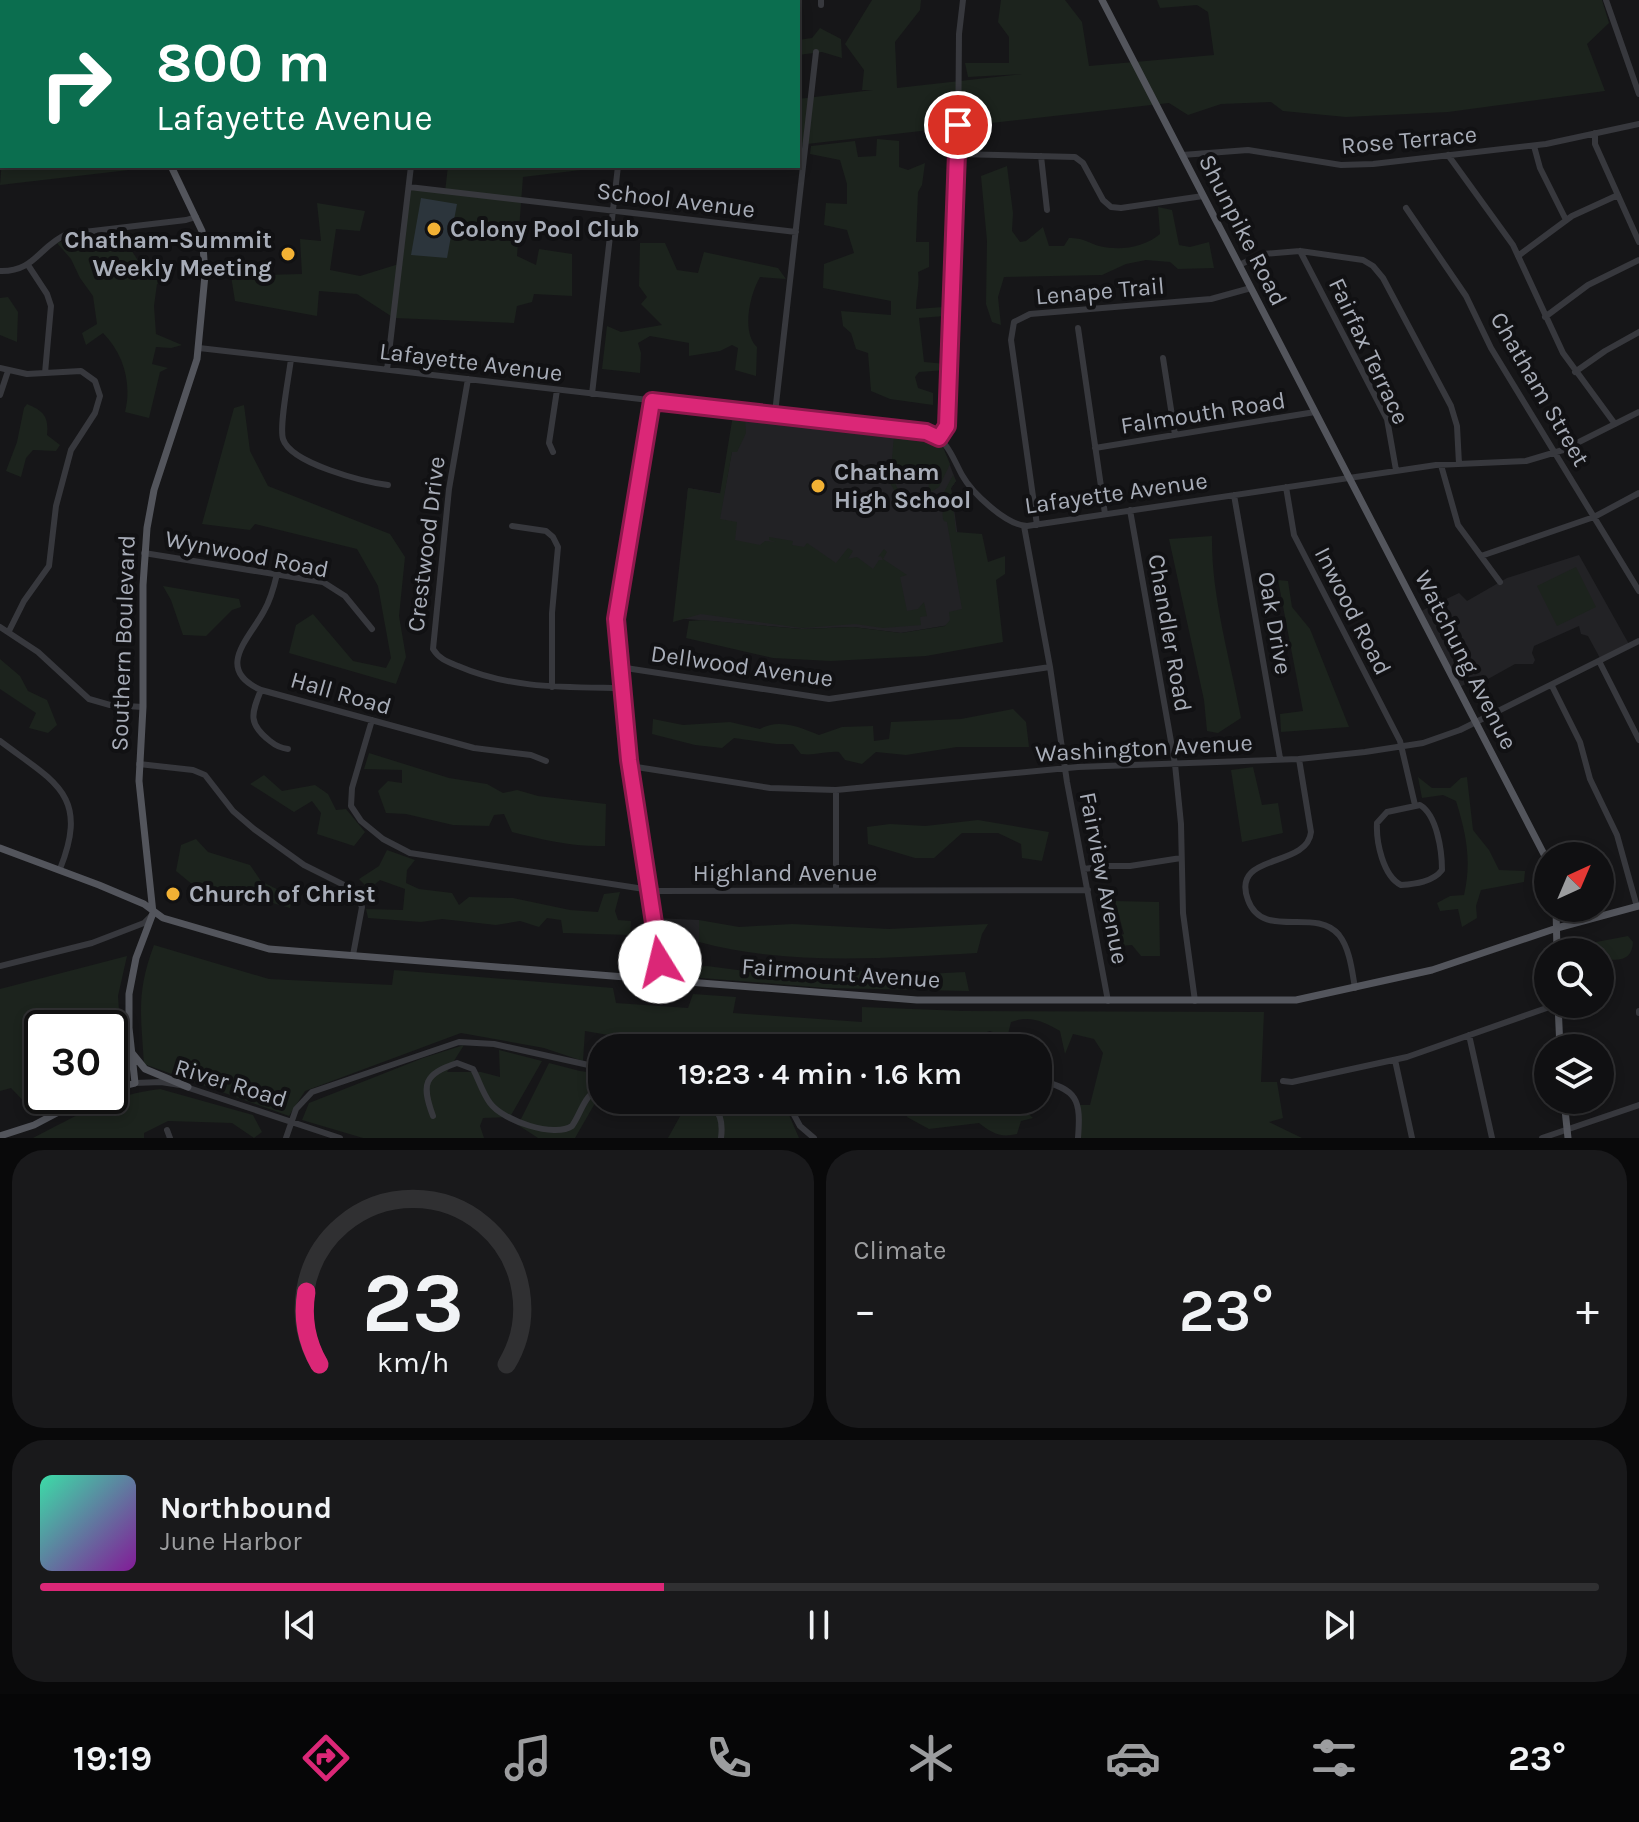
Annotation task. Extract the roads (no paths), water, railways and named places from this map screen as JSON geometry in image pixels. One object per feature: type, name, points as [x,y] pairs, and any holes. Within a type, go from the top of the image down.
[{"type":"main road","name":"Shunpike Road","points":[[1102,0],[1349,477]]},
{"type":"main road","name":"Southern Boulevard","points":[[135,1083],[128,1010],[131,979],[153,913],[139,764],[143,707],[144,553],[154,490],[199,348],[206,257],[196,217],[172,168]]},
{"type":"main road","name":"Watchung Avenue","points":[[1349,477],[1538,842]]},
{"type":"main road","name":"Fairmount Avenue","points":[[0,848],[144,904],[153,913],[186,926],[269,949],[917,1000],[1296,1000],[1446,967],[1557,928],[1638,907]]},
{"type":"main road","points":[[1557,922],[1557,938]]},
{"type":"main road","points":[[128,1057],[131,1051],[145,1069],[188,1087]]},
{"type":"main road","name":"River Road","points":[[128,1085],[135,1083]]},
{"type":"main road","points":[[0,1136],[34,1125],[55,1114]]},
{"type":"main road","points":[[1566,1114],[1568,1134]]},
{"type":"street","points":[[939,438],[947,426],[958,154],[959,34],[963,0]]},
{"type":"street","points":[[1606,0],[1639,94]]},
{"type":"street","points":[[775,413],[816,52]]},
{"type":"street","name":"Rose Terrace","points":[[1182,155],[1255,150],[1349,166],[1534,146],[1639,124]]},
{"type":"street","points":[[1595,133],[1595,144],[1639,242]]},
{"type":"street","points":[[1534,146],[1540,168],[1566,220]]},
{"type":"street","points":[[958,154],[1071,156],[1079,159],[1103,200],[1116,208],[1203,196]]},
{"type":"street","points":[[1448,155],[1497,219],[1575,372],[1615,424]]},
{"type":"street","points":[[1041,156],[1047,210]]},
{"type":"street","points":[[387,370],[411,168]]},
{"type":"street","points":[[592,394],[618,168]]},
{"type":"street","name":"School Avenue","points":[[409,187],[796,232]]},
{"type":"street","points":[[1518,256],[1566,220],[1618,195]]},
{"type":"street","name":"Chatham Street","points":[[1406,208],[1466,296],[1491,348],[1639,591]]},
{"type":"street","points":[[0,271],[28,265],[51,243],[67,234],[196,217]]},
{"type":"street","points":[[1239,265],[1263,254],[1300,251],[1363,260],[1377,270],[1451,406],[1457,426],[1459,464]]},
{"type":"street","name":"Fairfax Terrace","points":[[1300,251],[1387,419],[1396,470]]},
{"type":"street","points":[[1545,317],[1588,285],[1639,260]]},
{"type":"street","points":[[28,265],[51,306],[45,373]]},
{"type":"street","name":"Lenape Trail","points":[[1037,525],[1011,340],[1014,322],[1030,314],[1211,299],[1251,288]]},
{"type":"street","points":[[1078,328],[1105,514]]},
{"type":"street","points":[[1575,372],[1639,332]]},
{"type":"street","name":"Lafayette Avenue","points":[[199,348],[926,432],[939,438],[951,452],[973,490],[1007,520],[1024,526],[1396,470],[1526,461],[1556,453],[1639,412]]},
{"type":"street","points":[[1163,358],[1175,435]]},
{"type":"street","points":[[291,359],[284,443],[295,454],[345,477],[388,485]]},
{"type":"street","points":[[0,395],[4,370],[45,373],[70,370],[86,373],[97,386],[100,401],[71,450],[56,506],[49,566],[24,601],[9,631]]},
{"type":"street","name":"Crestwood Drive","points":[[468,379],[450,479],[433,649],[441,659],[490,678],[552,687]]},
{"type":"street","points":[[553,452],[549,443],[557,390]]},
{"type":"street","points":[[652,401],[617,613],[619,667],[630,766],[663,981]]},
{"type":"street","name":"Falmouth Road","points":[[1095,448],[1315,412]]},
{"type":"street","points":[[1441,465],[1455,518],[1500,582]]},
{"type":"street","name":"Inwood Road","points":[[1286,487],[1294,535],[1402,747],[1415,805]]},
{"type":"street","points":[[1481,556],[1594,517],[1639,493]]},
{"type":"street","name":"Oak Drive","points":[[1234,495],[1280,758]]},
{"type":"street","name":"Chandler Road","points":[[1130,510],[1175,764],[1183,913],[1195,1001]]},
{"type":"street","points":[[512,526],[546,531],[558,547],[552,613],[552,687],[621,688]]},
{"type":"street","name":"Fairview Avenue","points":[[1024,526],[1108,1001]]},
{"type":"street","name":"Wynwood Road","points":[[144,553],[317,580],[336,588],[372,629]]},
{"type":"street","name":"Hall Road","points":[[277,574],[266,608],[237,656],[240,675],[246,682],[261,690],[474,748],[531,755],[546,761]]},
{"type":"street","points":[[0,627],[38,652],[89,699],[110,705],[143,707]]},
{"type":"street","name":"Washington Avenue","points":[[630,766],[770,788],[836,790],[1066,769],[1299,759],[1402,747],[1444,736],[1476,723],[1639,641]]},
{"type":"street","points":[[1599,661],[1639,740]]},
{"type":"street","name":"Dellwood Avenue","points":[[619,667],[829,699],[1050,667]]},
{"type":"street","points":[[1552,686],[1580,742],[1590,779],[1617,835],[1638,907]]},
{"type":"street","points":[[261,690],[254,711],[254,723],[268,739],[280,748],[288,749]]},
{"type":"street","name":"Highland Avenue","points":[[372,720],[351,794],[351,806],[361,821],[397,848],[420,855],[649,890],[1088,890]]},
{"type":"street","points":[[0,741],[51,779],[65,797],[73,824],[71,841],[60,869]]},
{"type":"street","points":[[1299,759],[1311,832],[1309,841],[1297,853],[1257,867],[1247,883],[1248,899],[1254,911],[1265,919],[1318,922],[1329,926],[1343,941],[1355,988]]},
{"type":"street","points":[[139,764],[193,770],[205,775],[233,811],[254,829],[304,865],[354,890],[362,907],[353,955]]},
{"type":"street","points":[[836,790],[836,890]]},
{"type":"street","points":[[1415,805],[1427,809],[1432,818],[1442,870],[1427,880],[1401,885],[1389,875],[1377,823],[1387,812],[1415,805]]},
{"type":"street","points":[[1084,869],[1181,858]]},
{"type":"street","points":[[0,966],[92,943],[144,923],[153,913]]},
{"type":"street","points":[[1283,1081],[1292,1082],[1395,1060],[1534,1012]]},
{"type":"street","points":[[1469,1035],[1492,1138]]},
{"type":"street","points":[[286,1138],[301,1101],[312,1092],[459,1042],[494,1044],[588,1065]]},
{"type":"street","points":[[1395,1060],[1412,1138]]},
{"type":"street","points":[[433,1116],[427,1101],[426,1085],[430,1076],[438,1069],[457,1063],[473,1069],[482,1091],[501,1114],[548,1136],[557,1136],[571,1128],[588,1096]]},
{"type":"street","name":"River Road","points":[[135,1083],[161,1082],[188,1087],[340,1138]]},
{"type":"street","points":[[1052,1085],[1067,1090],[1077,1099],[1080,1114],[1078,1138]]},
{"type":"street","points":[[1542,1138],[1568,1134],[1639,1106]]},
{"type":"street","points":[[718,1114],[722,1122],[721,1138]]},
{"type":"street","points":[[794,1114],[800,1126],[814,1138]]},
{"type":"place","name":"Colony Pool Club","points":[[434,229]]},
{"type":"place","name":"Chatham-Summit Weekly Meeting","points":[[288,254]]},
{"type":"place","name":"Chatham High School","points":[[818,486]]},
{"type":"place","name":"Church of Christ","points":[[173,894]]}]
